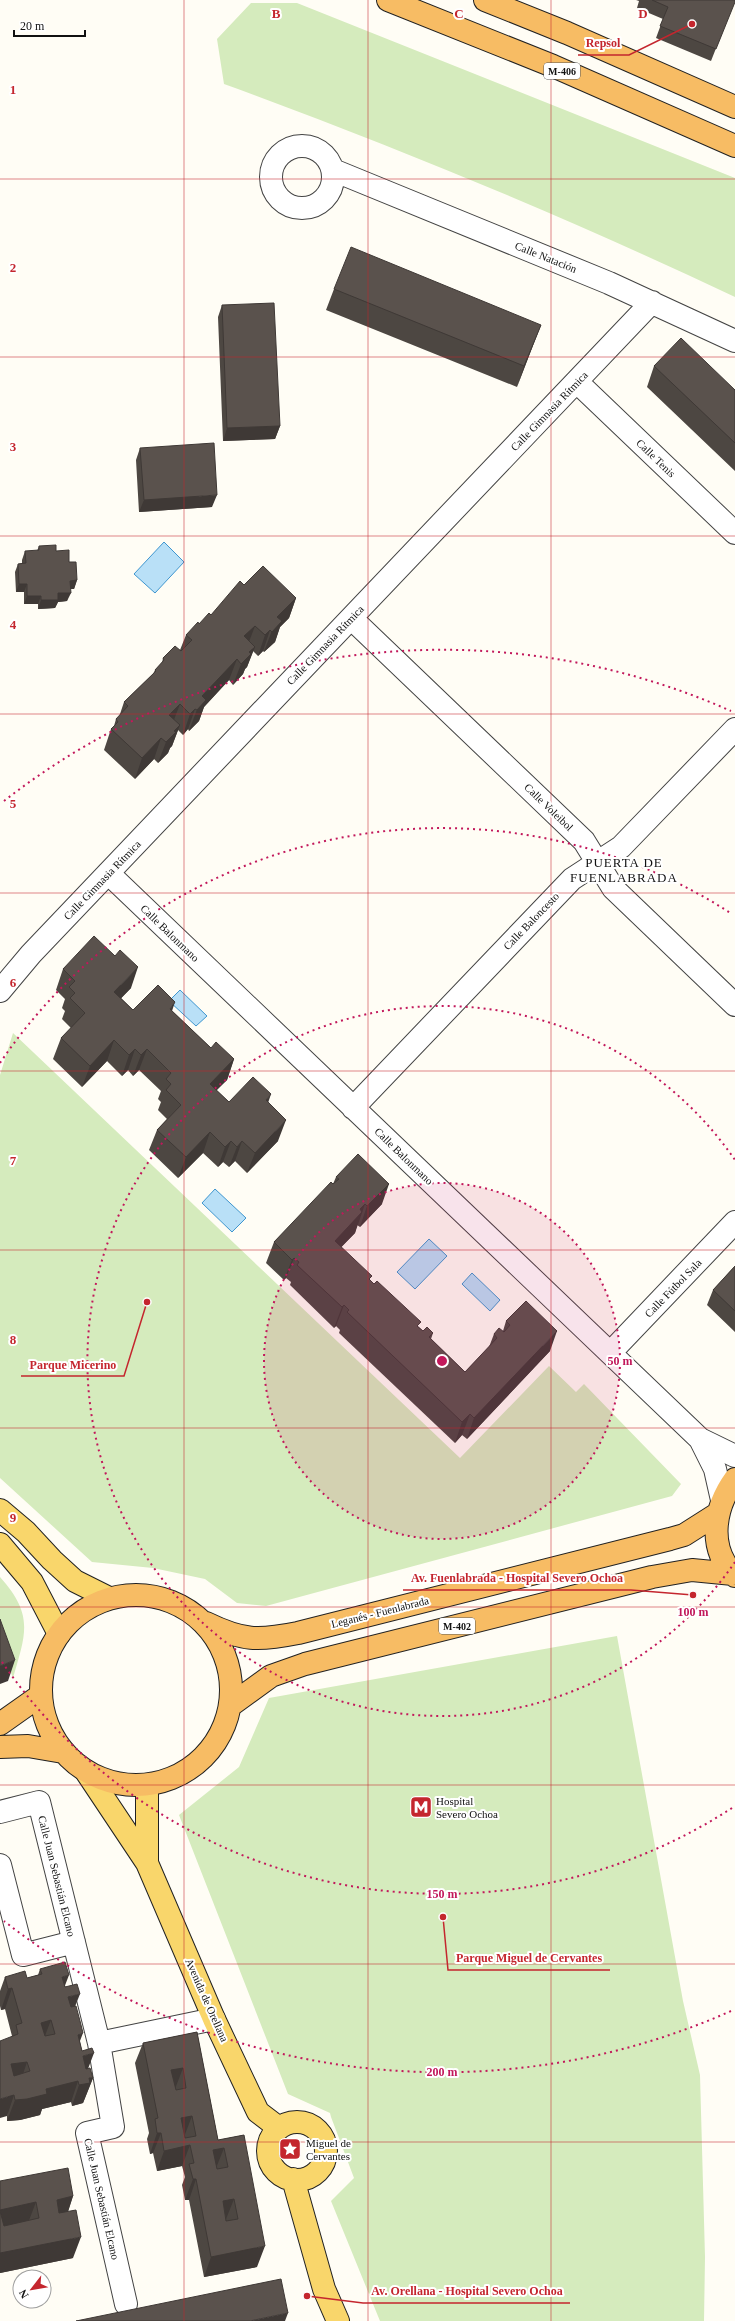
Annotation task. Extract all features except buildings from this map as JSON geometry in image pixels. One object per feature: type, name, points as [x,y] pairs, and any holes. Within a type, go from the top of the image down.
[{"type":"highway","name":"M-406","points":[[388,0],[553,66],[735,146]]},
{"type":"highway","points":[[485,0],[567,32],[735,107]]},
{"type":"highway","name":"Leganés - Fuenlabrada","points":[[734,1575],[722,1556],[716,1536],[720,1507],[735,1479]]},
{"type":"highway","name":"Leganés - Fuenlabrada","points":[[201,1620],[235,1636],[257,1639],[281,1636],[684,1535],[720,1507]]},
{"type":"highway","name":"Leganés - Fuenlabrada","points":[[231,1705],[271,1676],[306,1664],[652,1577],[692,1570],[734,1575]]},
{"type":"highway","points":[[141,1594],[172,1602],[201,1620],[220,1643],[231,1673],[231,1705],[222,1735],[203,1760],[177,1778],[147,1786],[116,1784],[87,1773],[63,1752],[47,1726],[40,1695],[44,1663],[58,1634],[81,1612],[110,1598],[141,1594]]},
{"type":"highway","points":[[0,1724],[40,1695]]},
{"type":"highway","points":[[0,1747],[28,1746],[63,1752]]},
{"type":"main road","points":[[0,1510],[26,1532],[52,1560],[75,1581],[110,1598]]},
{"type":"main road","points":[[0,1544],[32,1582],[58,1634]]},
{"type":"main road","name":"Avenida de Orellana","points":[[87,1773],[147,1863],[214,2019],[258,2112],[279,2128]]},
{"type":"main road","name":"Avenida de Orellana","points":[[147,1786],[147,1863]]},
{"type":"main road","points":[[288,2123],[306,2123],[315,2128],[325,2143],[326,2153],[319,2170],[312,2176],[293,2179],[277,2170],[269,2154],[273,2135],[279,2128],[288,2123]]},
{"type":"main road","points":[[293,2179],[324,2289],[338,2321]]},
{"type":"street","name":"Calle Natación","points":[[332,176],[355,179],[652,302],[735,341]]},
{"type":"street","name":"Calle Gimnasia Rítmica","points":[[0,991],[18,968],[652,302]]},
{"type":"street","name":"Calle Tenis","points":[[577,382],[735,533]]},
{"type":"street","name":"Calle Voleibol","points":[[351,618],[584,841],[616,892],[735,1005]]},
{"type":"street","name":"Calle Baloncesto","points":[[353,1108],[572,879],[621,847],[735,729]]},
{"type":"street","name":"Calle Balonmano","points":[[108,873],[700,1439],[735,1456]]},
{"type":"street","name":"Calle Fútbol Sala","points":[[610,1353],[735,1222]]},
{"type":"street","name":"Calle Balonmano","points":[[700,1439],[717,1474],[720,1507]]},
{"type":"street","name":"Calle Juan Sebastián Elcano","points":[[0,1812],[39,1802],[99,2043],[113,2126],[87,2133],[126,2304]]},
{"type":"street","name":"Calle Juan Sebastián Elcano","points":[[0,1865],[23,1955],[74,1942]]},
{"type":"street","points":[[99,2043],[214,2019]]},
{"type":"green space","points":[[251,3],[297,3],[735,178],[735,297],[609,239],[482,184],[224,84],[217,39]]},
{"type":"green space","points":[[13,1033],[460,1458],[549,1366],[576,1392],[584,1384],[681,1484],[672,1496],[266,1606],[237,1603],[205,1579],[153,1568],[92,1562],[0,1478],[0,1075]]},
{"type":"green space","points":[[0,1577],[11,1590],[18,1602],[24,1625],[24,1636],[13,1678],[0,1643]]},
{"type":"green space","points":[[617,1636],[683,2001],[700,2075],[705,2257],[704,2321],[380,2321],[331,2201],[354,2178],[330,2113],[288,2094],[179,1815],[239,1767],[269,1698]]},
{"type":"water","points":[[164,542],[184,562],[155,593],[134,574]]},
{"type":"water","points":[[180,990],[207,1016],[196,1026],[169,1001]]},
{"type":"water","points":[[215,1189],[246,1218],[232,1232],[202,1203]]},
{"type":"water","points":[[429,1239],[447,1256],[415,1289],[397,1272]]},
{"type":"water","points":[[472,1273],[500,1300],[490,1311],[462,1284]]},
{"type":"place","name":"Repsol","points":[[692,24]]},
{"type":"place","name":"Parque Micerino","points":[[147,1302]]},
{"type":"place","name":"Av. Fuenlabrada - Hospital Severo Ochoa","points":[[693,1595]]},
{"type":"place","name":"Hospital Severo Ochoa","points":[[421,1807]]},
{"type":"place","name":"Parque Miguel de Cervantes","points":[[443,1917]]},
{"type":"place","name":"Miguel de Cervantes","points":[[290,2149]]},
{"type":"place","name":"Av. Orellana - Hospital Severo Ochoa","points":[[307,2296]]},
{"type":"district","name":"PUERTA DE FUENLABRADA","points":[[624,870]]}]
